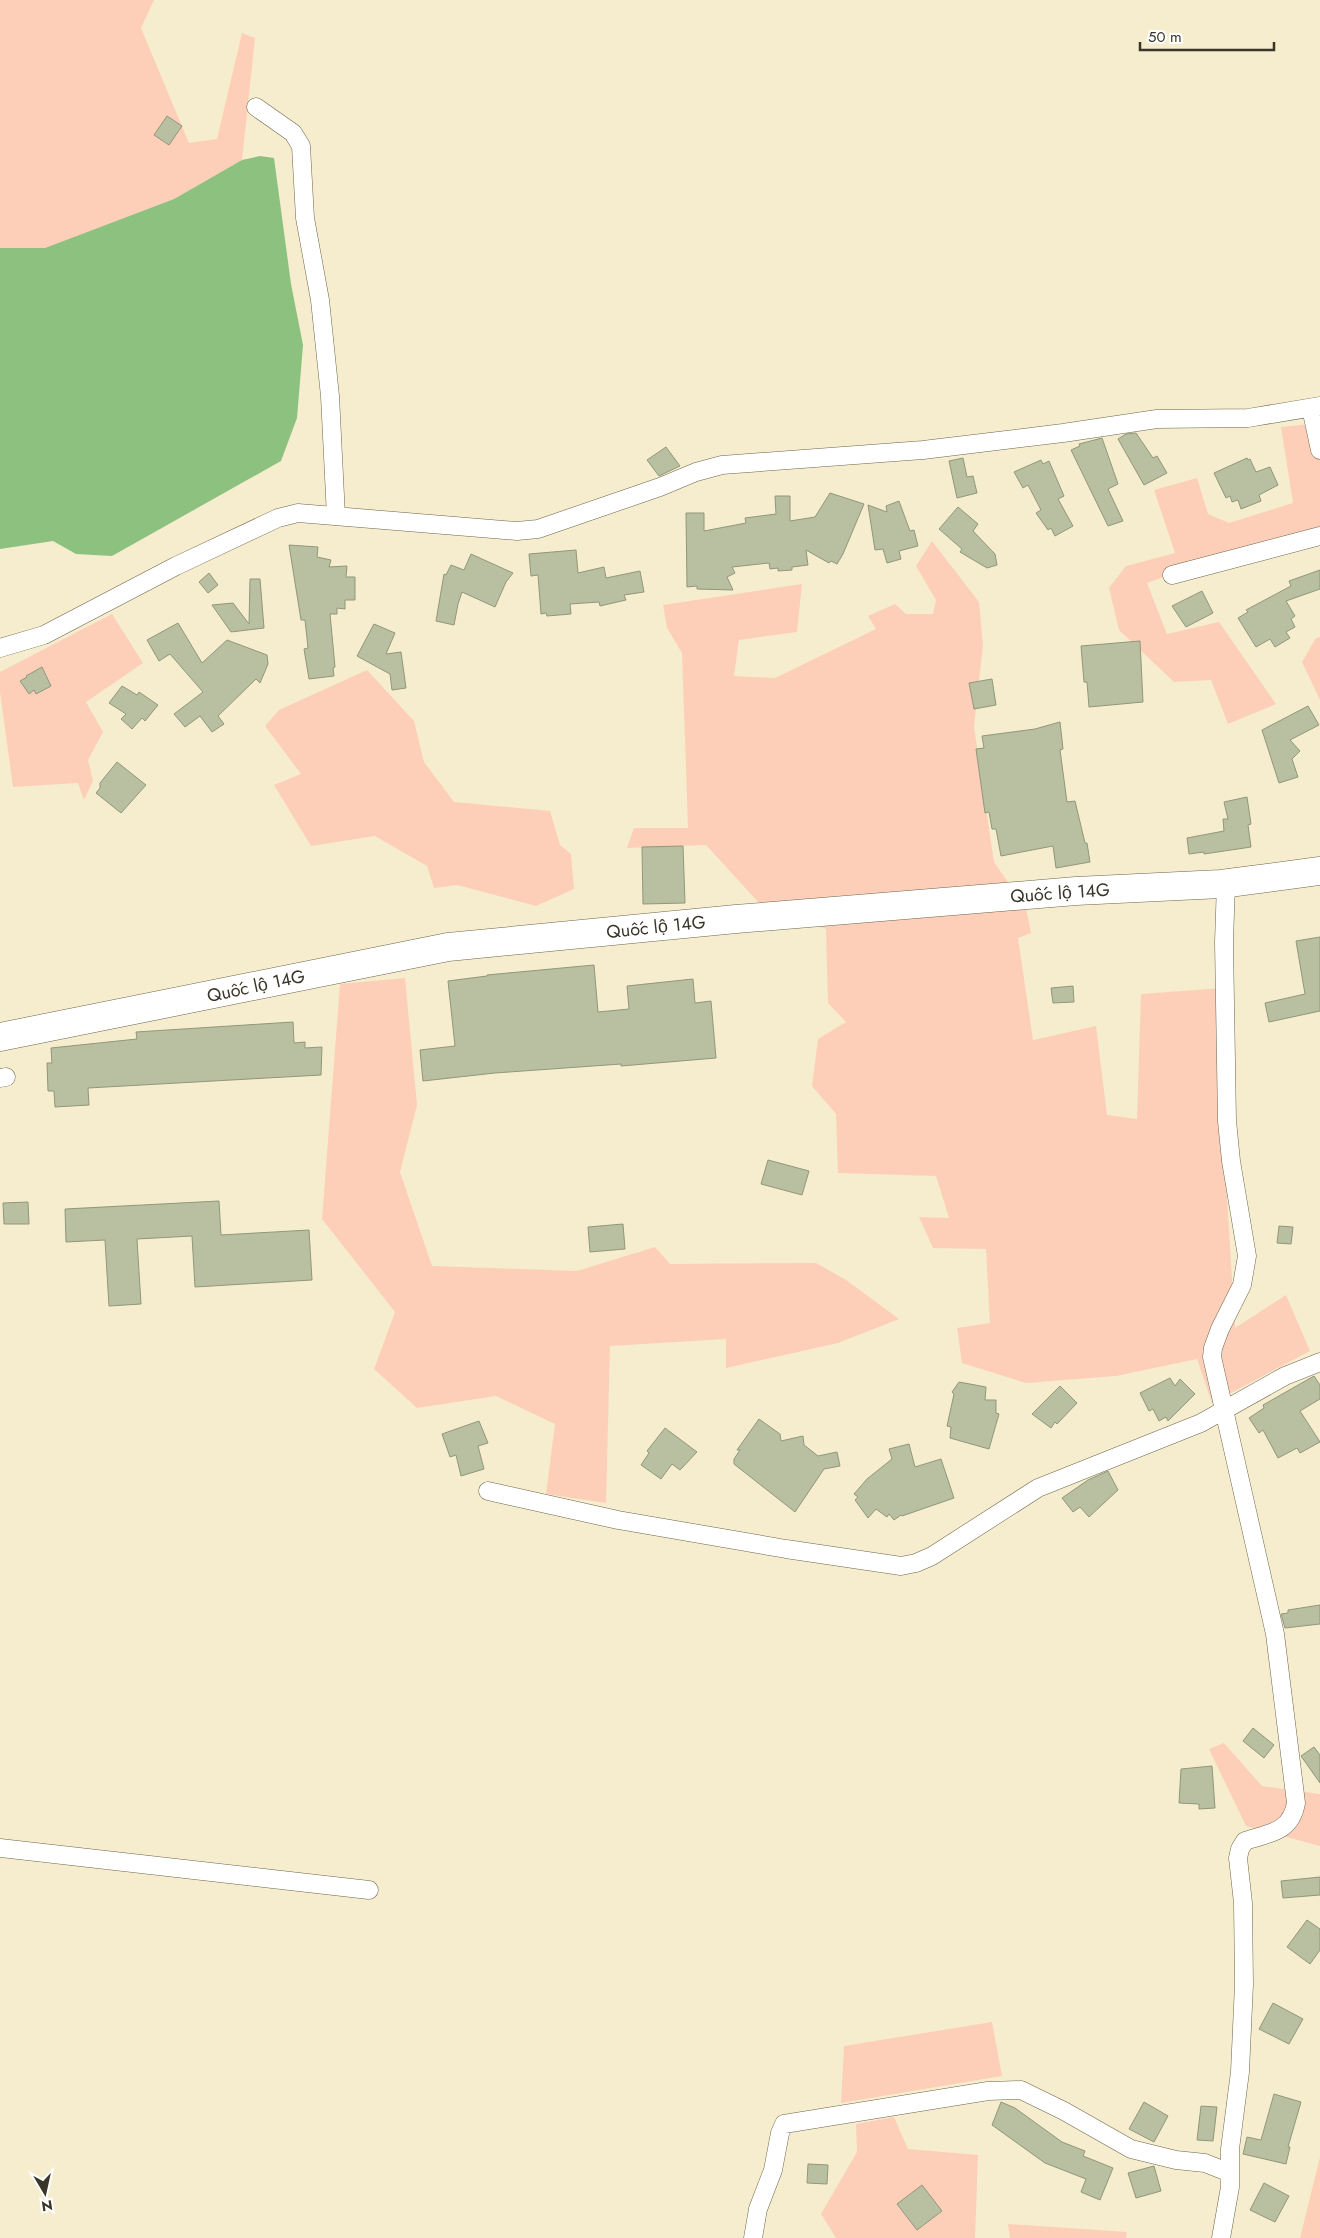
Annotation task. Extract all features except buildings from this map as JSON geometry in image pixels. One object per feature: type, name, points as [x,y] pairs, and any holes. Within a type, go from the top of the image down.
[{"type":"main road","name":"Quốc lộ 14G","points":[[0,1037],[448,947],[736,919],[1066,892],[1226,883],[1320,871]]},
{"type":"street","points":[[256,106],[294,134],[301,146],[304,218],[320,300],[330,396],[336,516]]},
{"type":"street","points":[[0,648],[44,635],[176,566],[278,518],[298,513],[517,531],[538,530],[660,487],[696,472],[722,465],[923,450],[1063,433],[1157,419],[1248,418],[1315,407],[1320,450]]},
{"type":"street","points":[[1172,575],[1320,536]]},
{"type":"street","points":[[1221,2238],[1228,2202],[1230,2149],[1240,2072],[1244,1984],[1243,1903],[1238,1854],[1245,1841],[1285,1827],[1291,1820],[1296,1803],[1275,1634],[1212,1357],[1213,1348],[1242,1285],[1248,1256],[1231,1161],[1227,1121],[1224,942],[1226,883]]},
{"type":"street","points":[[488,1491],[618,1520],[786,1550],[900,1566],[916,1563],[932,1556],[1038,1488],[1202,1423],[1285,1376],[1320,1362]]},
{"type":"street","points":[[0,1848],[369,1890]]},
{"type":"street","points":[[753,2238],[758,2209],[773,2170],[780,2133],[784,2124],[988,2091],[1021,2090],[1064,2111],[1131,2149],[1176,2160],[1205,2163],[1230,2173]]},
{"type":"shaded area","points":[[0,0],[154,0],[141,28],[189,143],[217,139],[242,33],[255,38],[242,160],[174,199],[45,248],[0,248]]},
{"type":"shaded area","points":[[260,156],[274,158],[291,284],[303,345],[297,418],[281,461],[112,556],[76,554],[53,541],[0,549],[0,248],[45,248],[174,199],[242,160]]},
{"type":"shaded area","points":[[1320,423],[1320,538],[1214,559],[1147,583],[1167,634],[1219,622],[1276,704],[1228,724],[1211,680],[1174,682],[1119,630],[1109,588],[1126,566],[1175,553],[1154,490],[1197,478],[1208,514],[1229,523],[1293,503],[1281,427]]},
{"type":"shaded area","points":[[932,541],[979,602],[983,645],[974,727],[994,862],[1026,908],[1031,933],[1018,938],[1033,1040],[1096,1026],[1107,1115],[1137,1119],[1141,994],[1222,988],[1223,1133],[1235,1328],[1286,1295],[1310,1351],[1212,1403],[1197,1359],[1116,1376],[1026,1383],[962,1363],[957,1328],[990,1323],[986,1249],[933,1248],[919,1217],[949,1218],[936,1176],[838,1173],[836,1114],[812,1086],[818,1039],[846,1022],[828,1003],[826,929],[760,904],[706,845],[627,848],[634,828],[688,828],[682,653],[667,628],[663,605],[802,584],[797,632],[739,640],[734,676],[775,678],[876,629],[868,616],[895,604],[906,614],[933,614],[936,600],[916,566]]},
{"type":"shaded area","points":[[112,614],[143,663],[86,702],[103,732],[88,760],[93,781],[84,800],[78,783],[13,787],[0,692],[0,672]]},
{"type":"shaded area","points":[[1320,637],[1320,700],[1302,662],[1316,638]]},
{"type":"shaded area","points":[[367,670],[414,721],[424,762],[454,802],[550,811],[560,845],[571,854],[574,889],[536,906],[457,885],[434,888],[427,866],[375,836],[311,846],[274,785],[301,774],[265,726],[279,710]]},
{"type":"shaded area","points":[[405,978],[417,1105],[400,1172],[432,1266],[577,1271],[655,1247],[670,1264],[816,1263],[846,1280],[899,1319],[838,1343],[726,1368],[726,1339],[610,1346],[606,1503],[546,1494],[555,1424],[496,1396],[417,1408],[374,1369],[395,1312],[322,1219],[340,984]]},
{"type":"shaded area","points":[[1224,1743],[1262,1786],[1320,1794],[1320,1846],[1246,1826],[1209,1749]]},
{"type":"shaded area","points":[[992,2022],[1002,2076],[841,2103],[844,2046]]},
{"type":"shaded area","points":[[894,2117],[908,2149],[978,2155],[975,2238],[836,2238],[821,2214],[857,2152],[856,2124]]},
{"type":"shaded area","points":[[1320,2157],[1320,2238],[1300,2238]]},
{"type":"shaded area","points":[[1008,2224],[1127,2232],[1126,2238],[1010,2238]]}]
